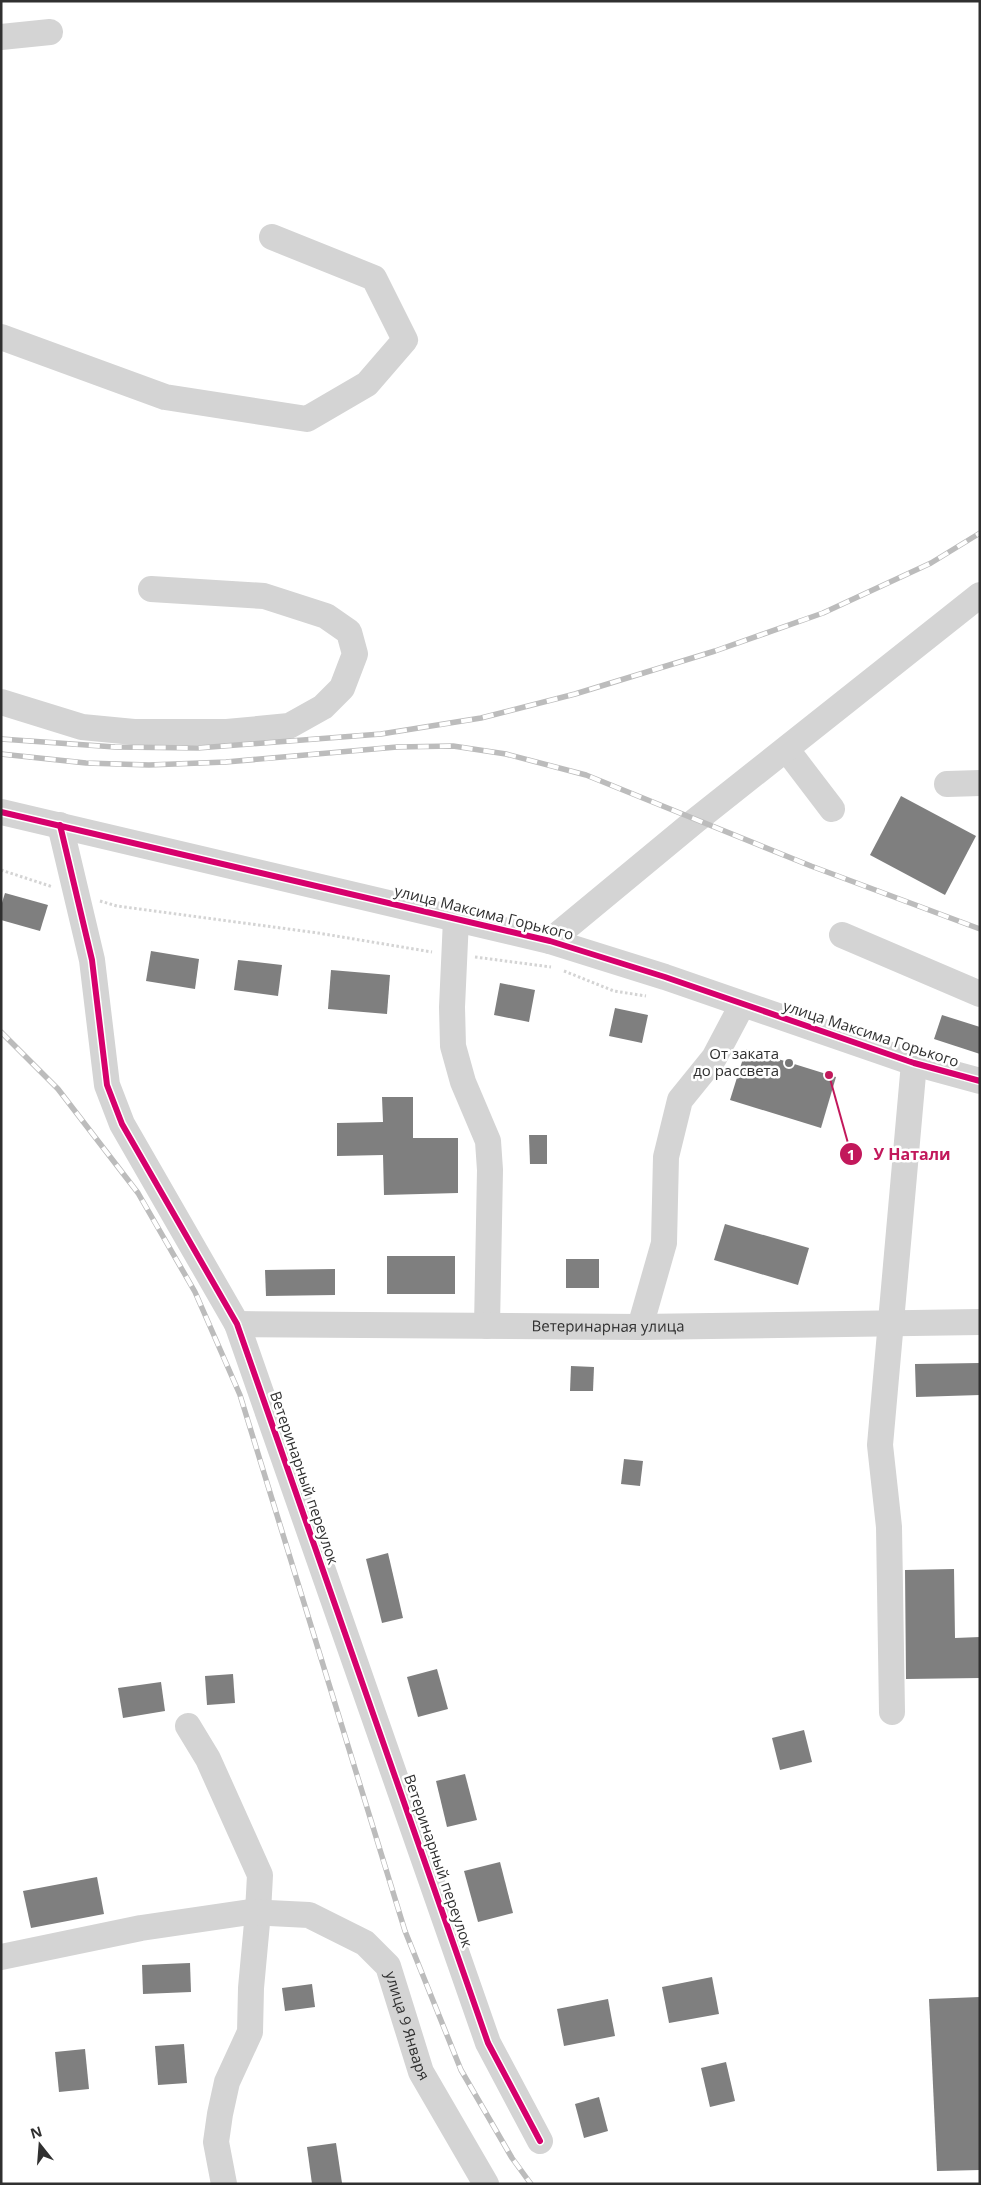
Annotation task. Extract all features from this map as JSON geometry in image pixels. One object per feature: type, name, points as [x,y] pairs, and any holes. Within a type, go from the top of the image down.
[{"type":"street","points":[[1,37],[50,32]]},
{"type":"street","points":[[1,337],[165,397],[307,419],[367,384],[405,340],[374,278],[272,237]]},
{"type":"street","points":[[1,702],[82,726],[134,732],[227,732],[289,726],[323,707],[342,688],[355,654],[349,632],[326,616],[264,596],[151,589]]},
{"type":"street","points":[[550,940],[695,821],[787,750],[980,595]]},
{"type":"street","points":[[787,750],[832,809]]},
{"type":"street","points":[[947,784],[980,783]]},
{"type":"street","name":"улица Максима Горького","points":[[1,812],[550,940],[665,977],[914,1063],[980,1081]]},
{"type":"street","name":"Ветеринарный переулок","points":[[60,826],[92,960],[107,1085],[122,1124],[237,1324],[488,2043],[540,2141]]},
{"type":"street","points":[[456,919],[452,1007],[453,1046],[463,1082],[488,1141],[490,1170],[486,1326]]},
{"type":"street","points":[[842,935],[980,994]]},
{"type":"street","points":[[640,1327],[664,1243],[666,1157],[680,1100],[714,1058],[742,1005]]},
{"type":"street","points":[[892,1712],[888,1527],[880,1445],[914,1063]]},
{"type":"street","name":"Ветеринарная улица","points":[[237,1324],[640,1327],[980,1322]]},
{"type":"street","points":[[188,1726],[208,1759],[260,1875],[251,1988],[250,2032],[228,2082],[220,2114],[216,2142],[224,2184]]},
{"type":"street","name":"улица 9 Января","points":[[1,1957],[141,1928],[250,1912],[309,1915],[365,1943],[388,1966],[421,2072],[486,2184]]},
{"type":"building","points":[[901,796],[976,836],[945,895],[870,855]]},
{"type":"building","points":[[5,893],[48,905],[40,931],[1,920],[1,906]]},
{"type":"building","points":[[151,951],[199,959],[195,989],[146,981]]},
{"type":"building","points":[[238,960],[282,965],[278,996],[234,990]]},
{"type":"building","points":[[331,970],[390,975],[387,1014],[328,1009]]},
{"type":"building","points":[[500,983],[535,990],[529,1022],[494,1015]]},
{"type":"building","points":[[615,1008],[648,1015],[642,1043],[609,1036]]},
{"type":"building","points":[[942,1015],[980,1027],[980,1054],[934,1039]]},
{"type":"building","points":[[746,1049],[836,1077],[821,1128],[730,1100]]},
{"type":"building","points":[[382,1097],[413,1097],[413,1138],[458,1138],[458,1193],[384,1195],[383,1155],[337,1156],[337,1123],[383,1122]]},
{"type":"building","points":[[529,1135],[547,1135],[547,1164],[530,1164]]},
{"type":"building","points":[[725,1224],[809,1248],[798,1285],[714,1260]]},
{"type":"building","points":[[387,1256],[455,1256],[455,1294],[387,1294]]},
{"type":"building","points":[[566,1259],[599,1259],[599,1288],[566,1288]]},
{"type":"building","points":[[335,1269],[335,1295],[266,1296],[265,1270]]},
{"type":"building","points":[[980,1363],[980,1395],[916,1397],[915,1364]]},
{"type":"building","points":[[571,1366],[594,1367],[593,1391],[570,1391]]},
{"type":"building","points":[[624,1459],[643,1461],[640,1486],[621,1484]]},
{"type":"building","points":[[388,1553],[403,1618],[382,1623],[366,1559]]},
{"type":"building","points":[[954,1569],[955,1638],[980,1637],[980,1678],[906,1679],[905,1570]]},
{"type":"building","points":[[437,1669],[448,1709],[418,1717],[407,1677]]},
{"type":"building","points":[[233,1674],[235,1703],[207,1705],[205,1676]]},
{"type":"building","points":[[161,1682],[165,1711],[123,1718],[118,1688]]},
{"type":"building","points":[[804,1730],[812,1762],[780,1770],[772,1738]]},
{"type":"building","points":[[465,1774],[477,1820],[447,1827],[436,1781]]},
{"type":"building","points":[[500,1862],[513,1913],[478,1922],[464,1871]]},
{"type":"building","points":[[97,1877],[104,1914],[31,1928],[23,1891]]},
{"type":"building","points":[[190,1963],[191,1992],[143,1994],[142,1965]]},
{"type":"building","points":[[712,1977],[719,2014],[669,2023],[662,1987]]},
{"type":"building","points":[[312,1984],[315,2007],[285,2011],[282,1988]]},
{"type":"building","points":[[980,1997],[980,2170],[937,2171],[929,1999]]},
{"type":"building","points":[[608,1999],[615,2036],[564,2046],[557,2009]]},
{"type":"building","points":[[184,2044],[187,2083],[158,2085],[155,2046]]},
{"type":"building","points":[[85,2049],[89,2089],[59,2092],[55,2052]]},
{"type":"building","points":[[726,2062],[735,2101],[710,2107],[701,2068]]},
{"type":"building","points":[[599,2097],[608,2131],[584,2138],[575,2104]]},
{"type":"building","points":[[336,2143],[342,2183],[312,2184],[307,2147]]},
{"type":"railway","points":[[1,739],[115,747],[198,748],[381,734],[481,718],[575,694],[715,651],[823,613],[931,563],[980,533]]},
{"type":"railway","points":[[1,754],[86,763],[149,765],[226,762],[397,747],[453,746],[506,754],[586,775],[811,866],[980,929]]},
{"type":"railway","points":[[1,1032],[58,1089],[138,1193],[195,1292],[240,1395],[405,1931],[461,2070],[512,2158],[531,2184]]},
{"type":"cycle path","points":[[1,812],[550,941],[665,977],[914,1063],[980,1081]]},
{"type":"cycle path","points":[[60,825],[92,960],[107,1085],[122,1124],[237,1324],[488,2043],[540,2141]]},
{"type":"place","name":"От заката до рассвета","points":[[789,1063]]},
{"type":"place","name":"У Натали","points":[[829,1075]]}]
